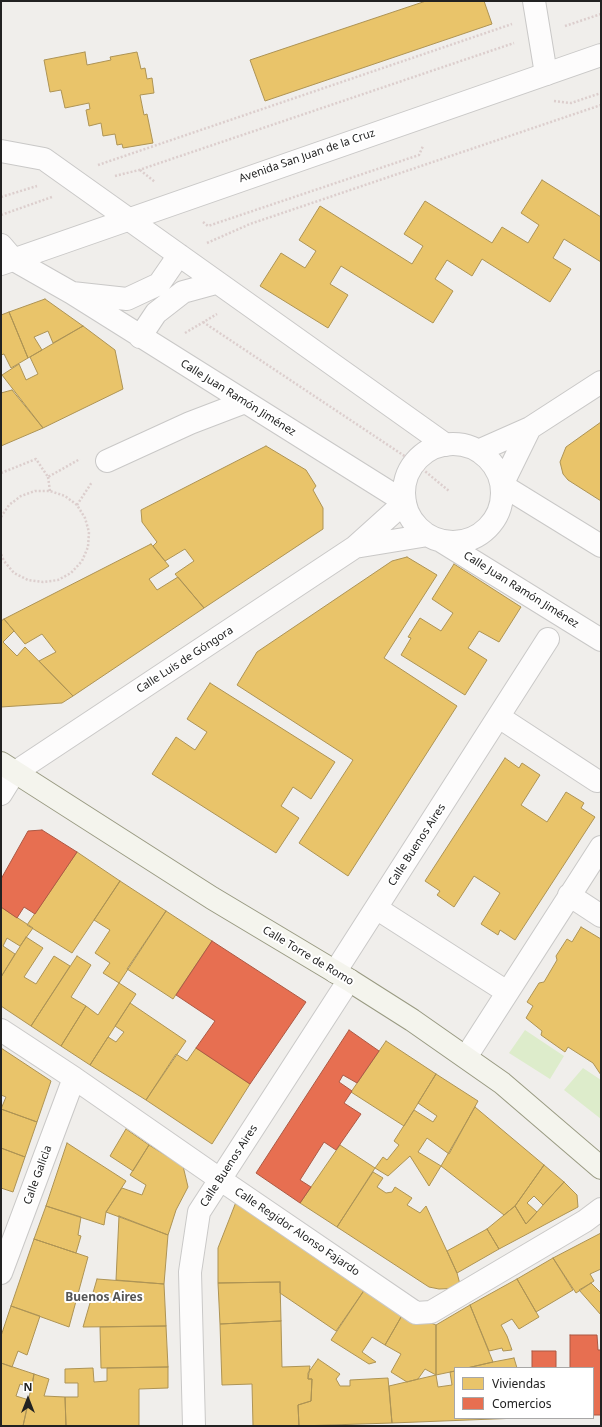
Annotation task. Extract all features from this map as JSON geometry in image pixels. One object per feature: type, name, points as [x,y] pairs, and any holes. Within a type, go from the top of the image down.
[{"type":"main road","name":"Calle Torre de Romo","points":[[8,768],[212,898],[342,976],[466,1057],[521,1098],[601,1168]]},
{"type":"street","points":[[536,17],[546,74]]},
{"type":"street","name":"Avenida San Juan de la Cruz","points":[[5,256],[129,218],[601,55]]},
{"type":"street","points":[[1,151],[44,159],[129,218],[216,283],[446,446]]},
{"type":"street","points":[[76,293],[127,299],[159,284],[179,255]]},
{"type":"street","name":"Calle Juan Ramón Jiménez","points":[[5,256],[76,293],[140,337],[405,502]]},
{"type":"street","points":[[140,337],[156,313],[183,292],[216,283]]},
{"type":"street","points":[[478,451],[530,428],[601,382]]},
{"type":"street","points":[[107,461],[190,423],[245,402]]},
{"type":"street","name":"Calle Luis de Góngora","points":[[502,485],[530,428]]},
{"type":"street","name":"Calle Luis de Góngora","points":[[355,547],[435,538],[455,542],[469,540],[482,534],[492,524],[498,512],[502,499],[502,485],[497,471],[489,460],[478,451],[465,446],[438,447],[426,453],[415,462],[408,474],[404,488],[405,502],[410,517],[420,529],[435,538]]},
{"type":"street","points":[[502,485],[601,546]]},
{"type":"street","name":"Calle Luis de Góngora","points":[[8,768],[355,547],[405,502]]},
{"type":"street","name":"Calle Juan Ramón Jiménez","points":[[435,538],[601,640]]},
{"type":"street","name":"Calle Buenos Aires","points":[[194,1426],[190,1272],[199,1212],[221,1180],[342,976],[376,908],[548,639]]},
{"type":"street","points":[[498,717],[600,782]]},
{"type":"street","points":[[1,794],[8,768]]},
{"type":"street","points":[[466,1057],[601,847]]},
{"type":"street","points":[[570,895],[601,916]]},
{"type":"street","points":[[376,908],[507,992]]},
{"type":"street","name":"Calle Regidor Alonso Fajardo","points":[[1,1030],[74,1078],[416,1313],[431,1312],[585,1221],[601,1209]]},
{"type":"street","name":"Calle Galicia","points":[[1,1273],[74,1078]]},
{"type":"path","points":[[1,197],[68,176],[142,149],[536,17],[601,14]]},
{"type":"path","points":[[139,170],[536,17]]},
{"type":"path","points":[[549,100],[571,103],[601,93]]},
{"type":"path","points":[[179,255],[250,224],[601,105]]},
{"type":"path","points":[[208,226],[419,155],[426,139]]},
{"type":"path","points":[[158,348],[240,300]]},
{"type":"path","points":[[203,322],[415,462],[449,491]]},
{"type":"path","points":[[48,477],[50,491]]},
{"type":"path","points":[[1,517],[9,505],[21,496],[35,491],[50,491],[65,496],[77,505],[85,518],[89,532],[88,547],[82,562],[72,573],[58,580],[43,582],[28,580],[14,573],[4,562],[1,554]]},
{"type":"green space","points":[[525,1030],[564,1056],[550,1079],[509,1053]]},
{"type":"green space","points":[[583,1068],[601,1080],[601,1119],[564,1090]]},
{"type":"building: Viviendas","points":[[426,1],[484,1],[492,24],[265,101],[250,60]]},
{"type":"building: Viviendas","points":[[85,52],[87,65],[111,60],[110,57],[137,52],[141,69],[145,68],[147,79],[152,78],[154,93],[140,95],[144,115],[147,114],[153,143],[123,148],[122,144],[117,145],[115,134],[103,136],[101,123],[89,126],[86,110],[90,109],[89,103],[65,108],[61,90],[50,92],[44,60]]},
{"type":"building: Viviendas","points":[[542,180],[601,217],[601,262],[564,239],[553,258],[571,269],[550,302],[482,259],[472,276],[447,260],[435,279],[453,291],[433,323],[341,266],[330,284],[348,295],[328,328],[260,286],[281,253],[305,268],[316,251],[299,240],[320,206],[412,264],[423,246],[404,234],[425,201],[492,243],[502,227],[528,243],[539,225],[521,213]]},
{"type":"building: Viviendas","points":[[45,299],[83,326],[53,343],[48,331],[34,337],[42,350],[28,358],[9,312]]},
{"type":"building: Viviendas","points":[[9,312],[28,358],[11,368],[4,354],[1,355],[1,315]]},
{"type":"building: Viviendas","points":[[83,326],[115,350],[123,389],[43,428],[2,375],[19,364],[26,380],[38,374],[30,357]]},
{"type":"building: Viviendas","points":[[12,390],[43,428],[1,446],[1,393]]},
{"type":"building: Viviendas","points":[[601,422],[601,501],[568,480],[563,474],[560,462],[566,447]]},
{"type":"building: Viviendas","points":[[266,446],[306,470],[316,486],[313,490],[323,508],[323,529],[204,608],[175,574],[194,561],[185,549],[165,561],[153,546],[157,542],[142,522],[141,510]]},
{"type":"building: Viviendas","points":[[151,544],[169,566],[149,579],[157,590],[178,577],[204,608],[73,696],[39,661],[56,652],[42,634],[25,644],[4,619]]},
{"type":"building: Viviendas","points":[[407,557],[437,575],[384,658],[457,706],[348,876],[299,843],[353,760],[237,685],[257,652],[392,561]]},
{"type":"building: Viviendas","points":[[454,564],[521,607],[499,642],[479,631],[468,648],[487,660],[465,695],[401,655],[411,638],[408,637],[420,618],[441,631],[453,613],[432,599]]},
{"type":"building: Viviendas","points":[[4,619],[14,631],[3,642],[17,656],[25,647],[73,696],[62,703],[1,707],[1,621]]},
{"type":"building: Viviendas","points":[[210,683],[335,762],[311,799],[293,787],[281,806],[299,818],[276,853],[152,774],[176,737],[195,750],[207,732],[187,719]]},
{"type":"building: Viviendas","points":[[505,758],[519,768],[522,763],[540,775],[521,805],[547,822],[566,792],[584,803],[581,808],[595,817],[515,940],[500,930],[498,935],[481,924],[500,893],[474,876],[454,907],[437,895],[440,891],[425,881]]},
{"type":"building: Viviendas","points":[[77,852],[120,881],[72,953],[27,925]]},
{"type":"building: Viviendas","points":[[120,881],[166,911],[119,983],[103,973],[110,963],[95,953],[110,930],[94,920]]},
{"type":"building: Viviendas","points":[[1,907],[33,928],[20,946],[7,938],[3,946],[15,954],[1,977]]},
{"type":"building: Viviendas","points":[[166,911],[212,941],[173,999],[127,969]]},
{"type":"building: Viviendas","points":[[581,927],[601,939],[601,1075],[593,1063],[568,1047],[565,1052],[541,1035],[542,1031],[526,1018],[533,1006],[527,1002],[539,983],[544,982],[557,960],[556,956],[567,939],[572,942]]},
{"type":"building: Viviendas","points":[[26,937],[43,948],[24,977],[36,984],[54,956],[70,966],[31,1026],[1,1006],[1,977]]},
{"type":"building: Viviendas","points":[[77,956],[91,965],[71,997],[86,1006],[61,1046],[31,1026]]},
{"type":"building: Viviendas","points":[[119,983],[136,994],[90,1065],[61,1046],[86,1006],[98,1015]]},
{"type":"building: Viviendas","points":[[130,1003],[186,1041],[146,1100],[90,1065],[108,1037],[116,1042],[124,1032],[115,1026]]},
{"type":"building: Viviendas","points":[[386,1041],[436,1074],[404,1126],[351,1092]]},
{"type":"building: Viviendas","points":[[1,1048],[51,1081],[37,1122],[1,1109],[6,1097],[1,1095]]},
{"type":"building: Viviendas","points":[[196,1048],[250,1084],[212,1144],[146,1100],[176,1054],[187,1061]]},
{"type":"building: Viviendas","points":[[436,1074],[478,1101],[449,1154],[427,1138],[418,1152],[441,1166],[429,1186],[410,1156],[388,1176],[375,1168],[383,1157],[387,1160],[399,1145],[394,1141],[414,1110],[433,1122],[437,1116],[418,1103]]},
{"type":"building: Viviendas","points":[[475,1107],[544,1165],[515,1206],[504,1215],[441,1166]]},
{"type":"building: Viviendas","points":[[1,1109],[37,1122],[25,1157],[1,1148]]},
{"type":"building: Viviendas","points":[[126,1129],[149,1145],[133,1171],[110,1156]]},
{"type":"building: Viviendas","points":[[67,1143],[126,1181],[106,1212],[104,1225],[46,1206]]},
{"type":"building: Viviendas","points":[[149,1145],[183,1166],[188,1187],[176,1210],[168,1235],[106,1212],[122,1188],[142,1195],[146,1185],[130,1175]]},
{"type":"building: Viviendas","points":[[340,1145],[375,1168],[337,1227],[300,1203]]},
{"type":"building: Viviendas","points":[[1,1148],[25,1157],[13,1192],[1,1188]]},
{"type":"building: Viviendas","points":[[544,1165],[564,1182],[543,1205],[534,1196],[527,1203],[537,1212],[526,1224],[515,1206]]},
{"type":"building: Viviendas","points":[[373,1172],[383,1178],[377,1187],[386,1193],[392,1192],[395,1187],[412,1198],[407,1205],[420,1213],[426,1206],[457,1273],[461,1288],[439,1289],[429,1287],[337,1227]]},
{"type":"building: Viviendas","points":[[564,1182],[577,1195],[578,1207],[499,1249],[487,1229],[515,1206],[526,1224]]},
{"type":"building: Viviendas","points":[[236,1202],[365,1289],[336,1331],[280,1293],[280,1282],[218,1283],[218,1248]]},
{"type":"building: Viviendas","points":[[46,1206],[81,1217],[78,1235],[81,1236],[76,1253],[34,1239]]},
{"type":"building: Viviendas","points":[[119,1216],[168,1235],[164,1284],[116,1280]]},
{"type":"building: Viviendas","points":[[487,1229],[499,1249],[457,1273],[447,1251]]},
{"type":"building: Viviendas","points":[[601,1233],[601,1269],[590,1274],[594,1281],[576,1293],[553,1258]]},
{"type":"building: Viviendas","points":[[34,1239],[88,1257],[69,1327],[11,1306]]},
{"type":"building: Viviendas","points":[[553,1258],[573,1290],[536,1312],[517,1279]]},
{"type":"building: Viviendas","points":[[97,1279],[164,1284],[166,1326],[83,1327]]},
{"type":"building: Viviendas","points":[[517,1279],[539,1317],[519,1329],[512,1319],[501,1325],[512,1350],[503,1351],[502,1348],[489,1351],[470,1305]]},
{"type":"building: Viviendas","points":[[280,1282],[281,1321],[220,1324],[218,1283]]},
{"type":"building: Viviendas","points":[[591,1283],[601,1293],[601,1315],[579,1290]]},
{"type":"building: Viviendas","points":[[365,1289],[404,1312],[385,1345],[372,1337],[362,1352],[376,1362],[369,1364],[331,1340]]},
{"type":"building: Viviendas","points":[[470,1305],[493,1362],[471,1367],[454,1367],[454,1371],[436,1375],[436,1325]]},
{"type":"building: Viviendas","points":[[11,1306],[40,1316],[27,1355],[18,1351],[12,1367],[1,1363],[1,1336]]},
{"type":"building: Viviendas","points":[[404,1312],[436,1325],[436,1375],[425,1369],[418,1379],[407,1382],[391,1372],[401,1354],[385,1345]]},
{"type":"building: Viviendas","points":[[281,1321],[282,1367],[310,1366],[308,1379],[312,1379],[311,1401],[298,1405],[299,1426],[253,1426],[252,1384],[222,1385],[220,1324]]},
{"type":"building: Viviendas","points":[[166,1326],[168,1367],[101,1368],[100,1327]]},
{"type":"building: Viviendas","points":[[514,1358],[517,1367],[471,1367]]},
{"type":"building: Viviendas","points":[[318,1359],[340,1374],[336,1379],[340,1386],[350,1386],[350,1380],[388,1378],[392,1423],[299,1426],[298,1405],[311,1401],[312,1379],[308,1379],[308,1373]]},
{"type":"building: Viviendas","points":[[1,1363],[34,1374],[32,1388],[20,1384],[16,1396],[29,1400],[23,1426],[1,1426]]},
{"type":"building: Viviendas","points":[[168,1367],[168,1388],[139,1389],[139,1426],[66,1426],[65,1397],[78,1397],[78,1383],[65,1383],[65,1369],[93,1368],[94,1382],[107,1381],[107,1368]]},
{"type":"building: Viviendas","points":[[454,1371],[454,1419],[494,1419],[392,1423],[389,1386],[436,1375],[438,1387],[452,1385],[450,1372]]},
{"type":"building: Viviendas","points":[[34,1374],[49,1379],[44,1396],[65,1397],[66,1426],[23,1426]]},
{"type":"building: Comercios","points":[[42,830],[77,852],[35,914],[24,907],[17,918],[1,907],[1,879],[28,831]]},
{"type":"building: Comercios","points":[[212,941],[306,1002],[250,1084],[196,1048],[215,1021],[176,995]]},
{"type":"building: Comercios","points":[[349,1030],[379,1051],[357,1083],[343,1075],[339,1082],[352,1091],[344,1103],[361,1114],[336,1150],[324,1142],[300,1180],[311,1187],[300,1203],[256,1173]]},
{"type":"building: Comercios","points":[[570,1335],[597,1335],[598,1350],[601,1350],[601,1415],[594,1415],[594,1367],[570,1367]]},
{"type":"building: Comercios","points":[[532,1351],[556,1351],[556,1367],[532,1367]]},
{"type":"district","name":"Buenos Aires","points":[[104,1298]]}]
